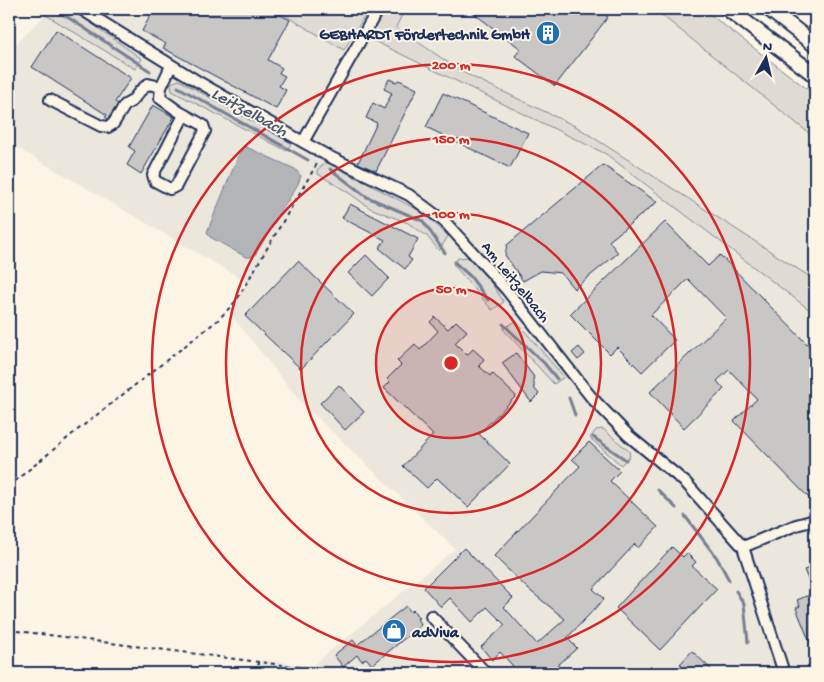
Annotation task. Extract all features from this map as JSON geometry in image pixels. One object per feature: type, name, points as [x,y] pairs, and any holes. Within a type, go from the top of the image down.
[{"type":"highway","points":[[728,9],[815,75]]},
{"type":"highway","points":[[769,9],[815,45]]},
{"type":"street","name":"Am Leitzelbach","points":[[81,9],[172,66],[303,142],[409,195],[445,222],[506,289],[591,397],[629,436],[686,483],[743,547],[784,673]]},
{"type":"street","points":[[303,142],[378,9]]},
{"type":"street","points":[[172,66],[161,87],[160,98],[184,115],[203,125],[205,131],[176,186],[170,189],[155,181],[153,175],[184,115]]},
{"type":"street","points":[[50,100],[101,126],[108,127],[113,124],[122,110],[144,87],[148,84],[161,87]]},
{"type":"street","points":[[743,547],[796,525],[815,520]]},
{"type":"street","points":[[431,616],[486,673]]},
{"type":"path","points":[[9,486],[218,320],[236,301],[323,153]]},
{"type":"path","points":[[9,630],[314,669]]},
{"type":"path","points":[[258,662],[258,673]]},
{"type":"shaded area","points":[[36,9],[71,9],[142,59],[135,69]]},
{"type":"shaded area","points":[[51,9],[273,9],[344,50],[355,50],[360,53],[368,38],[606,154],[815,314],[815,673],[260,673],[261,660],[312,666],[455,549],[301,402],[230,314],[247,282],[9,143],[9,51]]},
{"type":"shaded area","points":[[274,9],[369,9],[344,50]]},
{"type":"shaded area","points":[[383,9],[405,9],[396,27],[462,72],[577,127],[815,280],[815,314],[606,154],[368,38]]},
{"type":"shaded area","points":[[405,9],[654,9],[815,138],[815,280],[577,127],[462,72],[396,26]]},
{"type":"shaded area","points":[[654,9],[703,9],[815,95],[815,138]]},
{"type":"shaded area","points":[[179,80],[291,143],[287,151],[172,91],[171,83]]},
{"type":"shaded area","points":[[244,146],[295,169],[301,176],[298,184],[252,257],[246,257],[210,237],[207,232]]},
{"type":"shaded area","points":[[326,162],[424,213],[448,236],[439,251],[427,236],[408,223],[370,208],[318,174],[317,170]]},
{"type":"shaded area","points":[[467,257],[483,271],[504,302],[492,310],[453,264],[458,258]]},
{"type":"shaded area","points":[[516,321],[564,377],[554,384],[503,329]]},
{"type":"shaded area","points":[[603,429],[629,451],[630,456],[621,465],[590,438],[596,430]]},
{"type":"building","points":[[154,9],[269,9],[290,20],[268,60],[282,68],[279,73],[285,76],[279,86],[286,90],[276,109],[163,48],[166,44],[142,31]]},
{"type":"building","name":"GEBHARDT Fördertechnik GmbH","points":[[468,9],[597,9],[608,17],[555,86],[515,56],[521,49]]},
{"type":"building","points":[[56,30],[131,78],[115,102],[118,104],[108,119],[105,117],[107,115],[32,67]]},
{"type":"building","points":[[389,79],[396,82],[399,80],[417,89],[376,171],[358,163],[377,123],[366,118],[373,103],[384,109],[392,93],[384,89]]},
{"type":"building","points":[[443,93],[528,133],[510,168],[426,127]]},
{"type":"building","points":[[153,105],[174,117],[141,174],[127,165],[135,151],[129,147]]},
{"type":"building","points":[[603,165],[657,202],[609,241],[618,253],[574,289],[561,273],[541,271],[523,281],[505,255],[507,245]]},
{"type":"building","points":[[350,204],[418,239],[408,257],[412,260],[405,269],[379,248],[385,240],[342,218]]},
{"type":"building","points":[[665,222],[708,266],[720,255],[810,347],[815,342],[815,492],[809,498],[734,421],[757,399],[729,370],[717,381],[724,389],[684,428],[650,392],[726,318],[688,279],[651,315],[675,340],[642,372],[617,347],[610,354],[570,314]]},
{"type":"building","points":[[366,255],[389,278],[372,296],[348,273]]},
{"type":"building","points":[[298,261],[354,314],[301,369],[245,316]]},
{"type":"building","points":[[435,317],[448,329],[456,321],[467,331],[455,343],[467,355],[473,349],[484,359],[479,366],[490,376],[492,373],[516,396],[479,434],[510,464],[468,507],[437,478],[427,488],[403,466],[433,435],[384,388],[390,382],[387,379],[401,365],[397,361],[415,344],[420,350],[438,331],[430,322]]},
{"type":"building","points":[[579,347],[585,354],[578,360],[572,353]]},
{"type":"building","points":[[516,353],[534,377],[534,388],[539,394],[531,402],[502,363]]},
{"type":"building","points":[[339,385],[364,412],[345,430],[320,403]]},
{"type":"building","points":[[589,442],[620,471],[610,481],[658,527],[638,548],[635,544],[593,589],[604,599],[567,638],[577,648],[549,673],[505,673],[513,666],[500,652],[492,660],[481,647],[505,625],[487,607],[472,622],[450,598],[441,607],[424,588],[464,548],[513,598],[504,607],[537,644],[565,619],[528,589],[494,556],[580,466],[572,459]]},
{"type":"building","points":[[672,547],[683,557],[687,553],[696,562],[692,566],[717,589],[660,650],[616,608]]},
{"type":"building","points":[[815,566],[815,655],[796,608],[800,606],[797,600],[814,593],[804,570]]},
{"type":"building","name":"adViva","points":[[406,606],[411,612],[413,610],[419,618],[417,619],[421,625],[372,665],[366,658],[362,661],[357,655],[343,667],[334,655],[353,640],[357,645]]},
{"type":"building","points":[[692,651],[715,673],[676,673],[682,666],[680,664]]},
{"type":"waterway","name":"Leitzelbach","points":[[55,9],[150,71]]},
{"type":"waterway","name":"Leitzelbach","points":[[178,87],[308,160]]},
{"type":"waterway","name":"Leitzelbach","points":[[330,169],[367,197],[423,221],[445,253]]},
{"type":"waterway","name":"Leitzelbach","points":[[454,262],[470,276],[488,300]]},
{"type":"waterway","name":"Leitzelbach","points":[[503,324],[544,363],[557,379]]},
{"type":"waterway","name":"Leitzelbach","points":[[569,398],[575,415]]},
{"type":"waterway","name":"Leitzelbach","points":[[593,437],[626,460]]},
{"type":"waterway","name":"Leitzelbach","points":[[658,490],[676,508]]},
{"type":"waterway","name":"Leitzelbach","points":[[685,516],[717,558],[729,580]]},
{"type":"waterway","name":"Leitzelbach","points":[[736,591],[744,604],[748,642]]},
{"type":"place","name":"GEBHARDT Fördertechnik GmbH","points":[[548,33]]},
{"type":"place","name":"adViva","points":[[394,631]]}]
